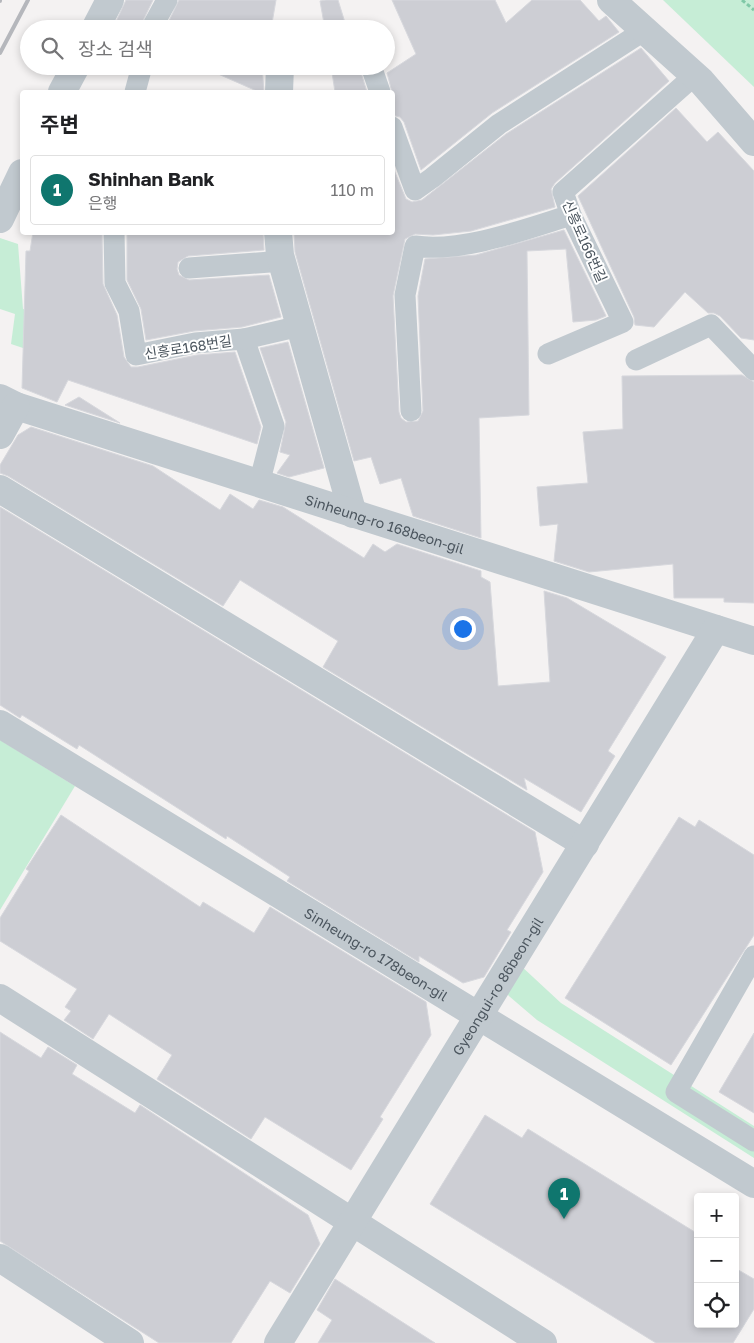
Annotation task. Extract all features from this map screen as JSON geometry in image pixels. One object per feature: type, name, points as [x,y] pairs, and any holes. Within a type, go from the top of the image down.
[{"type":"street","points":[[100,20],[110,0]]},
{"type":"street","points":[[611,0],[695,75],[754,142]]},
{"type":"street","points":[[63,90],[71,75]]},
{"type":"street","points":[[279,90],[280,75]]},
{"type":"street","points":[[0,219],[20,177]]},
{"type":"street","points":[[279,244],[353,514]]},
{"type":"street","points":[[0,435],[8,402]]},
{"type":"street","name":"Sinheung-ro 168beon-gil","points":[[8,402],[259,484],[754,641]]},
{"type":"street","points":[[0,489],[585,844]]},
{"type":"street","name":"Gyeongui-ro 86beon-gil","points":[[278,1343],[716,629]]},
{"type":"street","name":"Sinheung-ro 178beon-gil","points":[[0,724],[480,1015],[754,1184]]},
{"type":"street","points":[[0,998],[544,1343]]},
{"type":"street","points":[[0,1258],[130,1343]]},
{"type":"lane","points":[[156,20],[167,0]]},
{"type":"lane","points":[[395,135],[415,190],[499,124],[645,30]]},
{"type":"lane","points":[[136,90],[140,75]]},
{"type":"lane","points":[[374,75],[379,90]]},
{"type":"lane","name":"신흥로166번길","points":[[548,354],[623,322],[571,216],[563,192],[695,75]]},
{"type":"lane","points":[[411,411],[405,295],[415,246],[433,249],[498,237],[571,216]]},
{"type":"lane","name":"신흥로168번길","points":[[114,235],[115,283],[130,316],[136,355],[195,343],[244,339],[274,426],[259,484]]},
{"type":"lane","points":[[189,268],[270,262],[279,244]]},
{"type":"lane","points":[[636,360],[711,325],[754,370]]},
{"type":"lane","points":[[244,339],[300,326]]},
{"type":"lane","points":[[754,956],[676,1092],[754,1141]]},
{"type":"path","points":[[742,0],[754,10]]},
{"type":"green space","points":[[663,0],[754,0],[754,87]]},
{"type":"green space","points":[[0,238],[18,244],[23,309],[55,316],[26,349],[11,344],[15,314],[0,309]]},
{"type":"green space","points":[[0,740],[75,786],[0,910]]},
{"type":"green space","points":[[520,965],[561,1003],[754,1126],[754,1158],[537,1020],[502,990]]},
{"type":"building","points":[[126,0],[153,0],[143,20],[117,20]]},
{"type":"building","points":[[179,0],[276,0],[273,20],[169,20]]},
{"type":"building","points":[[338,0],[344,20],[323,20],[320,1]]},
{"type":"building","points":[[392,0],[495,0],[506,23],[532,0],[580,0],[599,21],[606,16],[619,32],[492,113],[421,170],[404,122],[400,117],[395,116],[395,90],[391,90],[388,75],[395,75],[395,68],[416,54]]},
{"type":"building","points":[[641,48],[669,81],[555,183],[551,189],[555,207],[471,231],[433,235],[415,234],[405,239],[393,296],[399,412],[401,418],[406,422],[418,421],[423,411],[418,296],[425,259],[476,255],[564,230],[606,316],[596,320],[573,322],[566,249],[527,251],[529,415],[479,418],[481,538],[413,516],[401,478],[380,484],[371,457],[354,461],[295,252],[294,235],[395,235],[395,172],[406,199],[412,202],[422,200],[506,134]]},
{"type":"building","points":[[220,75],[263,75],[264,90],[254,90]]},
{"type":"building","points":[[332,75],[362,75],[366,90],[335,90]]},
{"type":"building","points":[[676,108],[707,142],[718,132],[754,171],[754,340],[741,338],[720,316],[708,313],[685,292],[654,327],[635,325],[634,317],[578,196]]},
{"type":"building","points":[[33,235],[102,235],[103,284],[117,315],[124,357],[131,367],[197,355],[235,352],[261,427],[257,444],[68,380],[57,402],[22,388],[26,251],[30,251]]},
{"type":"building","points":[[127,235],[263,235],[264,250],[188,256],[178,262],[177,269],[179,275],[189,280],[269,275],[281,317],[242,327],[194,331],[146,340],[141,309],[127,280]]},
{"type":"building","points":[[288,342],[324,468],[289,477],[277,473],[290,455],[280,452],[286,422],[260,348]]},
{"type":"building","points":[[742,375],[754,382],[754,603],[724,602],[724,598],[674,598],[673,564],[589,572],[554,561],[558,524],[540,526],[537,487],[588,483],[583,432],[623,429],[622,376]]},
{"type":"building","points":[[79,397],[120,423],[65,405]]},
{"type":"building","points":[[31,427],[153,466],[220,510],[230,494],[253,509],[259,500],[283,507],[364,558],[373,544],[385,552],[397,544],[481,571],[481,577],[490,582],[498,686],[550,682],[544,591],[567,598],[666,657],[608,751],[615,756],[581,812],[524,778],[527,790],[323,667],[338,641],[240,580],[223,606],[8,476],[0,473],[0,465],[18,435]]},
{"type":"building","points":[[0,507],[535,832],[543,872],[507,930],[511,932],[484,977],[463,983],[419,956],[419,962],[287,881],[290,877],[227,836],[226,839],[79,745],[77,749],[22,715],[20,718],[0,705]]},
{"type":"building","points":[[61,815],[200,907],[203,902],[254,933],[270,907],[426,1002],[431,1035],[380,1117],[383,1119],[351,1170],[265,1117],[251,1139],[157,1079],[172,1055],[109,1014],[93,1039],[64,1020],[71,1011],[65,1007],[77,989],[0,941],[0,918],[29,871],[26,869]]},
{"type":"building","points":[[679,817],[695,827],[699,820],[754,855],[754,935],[671,1065],[565,998]]},
{"type":"building","points":[[0,1032],[41,1058],[48,1047],[77,1065],[72,1074],[135,1113],[140,1105],[308,1215],[320,1244],[290,1293],[270,1281],[231,1343],[159,1343],[0,1241]]},
{"type":"building","points":[[754,1033],[754,1113],[719,1092]]},
{"type":"building","points":[[485,1115],[522,1138],[528,1129],[694,1232],[694,1328],[739,1328],[739,1270],[754,1279],[754,1309],[733,1343],[656,1343],[430,1204]]},
{"type":"building","points":[[335,1279],[435,1343],[318,1343],[332,1320],[317,1310]]},
{"type":"railway","points":[[0,53],[28,0]]},
{"type":"place","name":"Shinhan Bank","points":[[564,1219]]}]
